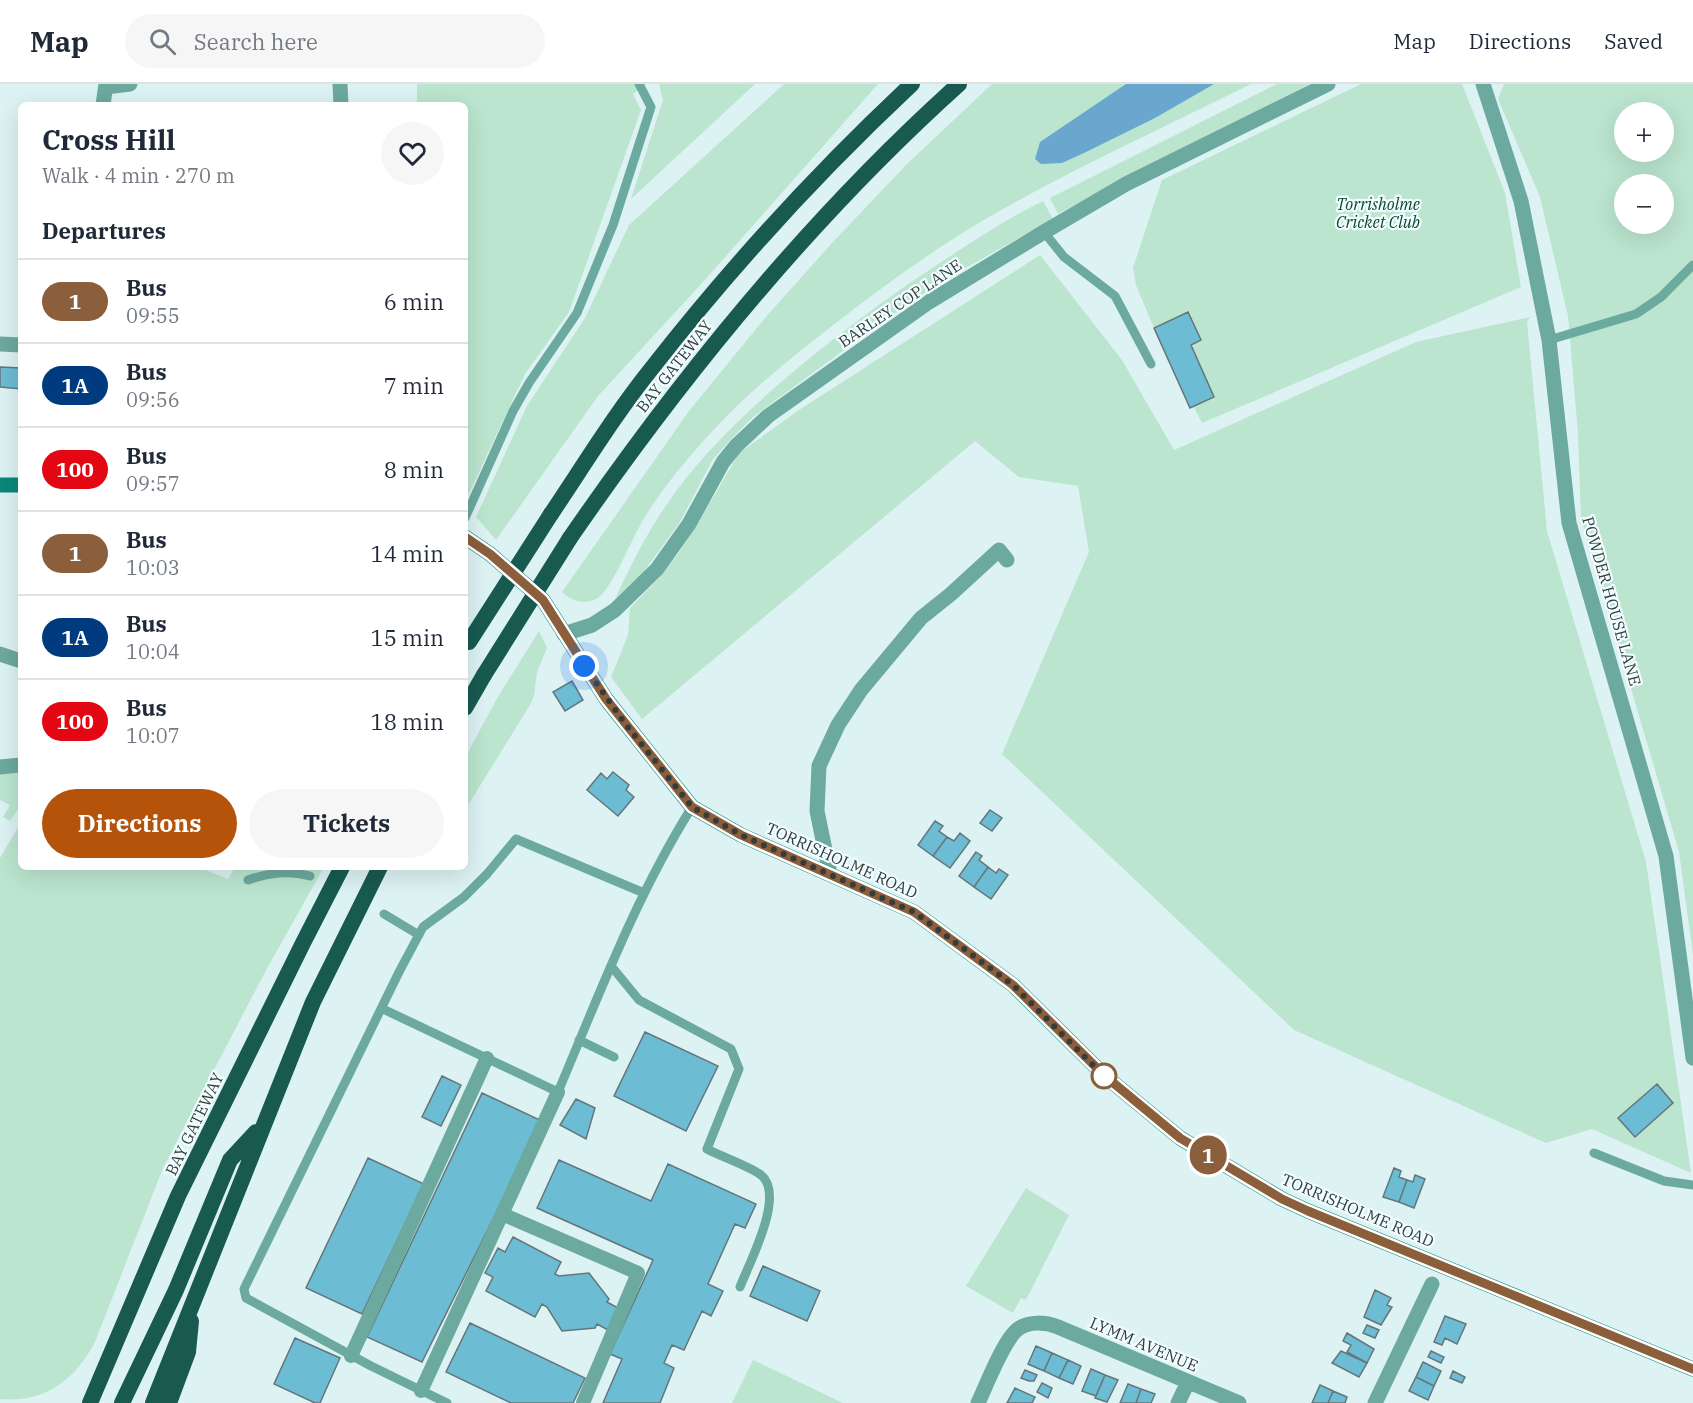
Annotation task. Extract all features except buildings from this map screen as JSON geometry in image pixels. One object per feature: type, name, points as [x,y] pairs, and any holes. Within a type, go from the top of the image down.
[{"type":"highway","name":"BAY GATEWAY","points":[[468,644],[551,514],[650,370],[763,235],[873,120],[912,84]]},
{"type":"highway","name":"BAY GATEWAY","points":[[468,703],[570,538],[620,466],[731,323],[846,195],[959,84]]},
{"type":"highway","name":"BAY GATEWAY","points":[[90,1403],[178,1196],[341,870]]},
{"type":"highway","points":[[153,1403],[313,1002],[379,870]]},
{"type":"highway","points":[[122,1403],[176,1290],[230,1160],[262,1125]]},
{"type":"highway","points":[[169,1403],[188,1352],[193,1302]]},
{"type":"main road","points":[[0,484],[18,485]]},
{"type":"main road","name":"TORRISHOLME ROAD","points":[[468,539],[490,554],[543,600],[606,699],[692,807],[741,835],[914,912],[1013,985],[1105,1076],[1180,1138],[1282,1199],[1693,1369]]},
{"type":"street","points":[[104,102],[106,86],[130,84]]},
{"type":"street","points":[[340,84],[341,102]]},
{"type":"street","name":"BARLEY COP LANE","points":[[561,628],[592,626],[615,610],[650,576],[676,545],[723,462],[736,446],[768,416],[929,302],[1044,232],[1126,184],[1328,84]]},
{"type":"street","name":"POWDER HOUSE LANE","points":[[1483,84],[1521,201],[1549,340],[1569,523],[1666,856],[1693,1058]]},
{"type":"street","points":[[0,344],[18,345]]},
{"type":"street","points":[[830,874],[817,811],[819,766],[838,725],[861,690],[921,618],[999,550]]},
{"type":"street","points":[[0,654],[18,660]]},
{"type":"street","points":[[0,767],[18,765]]},
{"type":"street","points":[[351,1356],[487,1058]]},
{"type":"street","points":[[421,1391],[558,1092]]},
{"type":"street","points":[[502,1214],[638,1273],[584,1403]]},
{"type":"street","points":[[1375,1403],[1432,1284]]},
{"type":"street","name":"LYMM AVENUE","points":[[978,1403],[1012,1334],[1026,1325],[1042,1322],[1239,1403]]},
{"type":"street","points":[[1178,1403],[1188,1382]]},
{"type":"lane","points":[[468,511],[513,411],[529,383],[577,313],[613,225],[651,107],[639,84]]},
{"type":"lane","points":[[873,120],[906,84]]},
{"type":"lane","points":[[1044,232],[1064,257],[1115,297],[1151,364]]},
{"type":"lane","points":[[1549,340],[1636,314],[1661,297],[1693,265]]},
{"type":"lane","points":[[383,1009],[558,1092],[644,893],[692,807]]},
{"type":"lane","points":[[447,1403],[351,1356],[246,1298],[244,1290],[423,927],[464,897],[516,839],[644,893]]},
{"type":"lane","points":[[248,880],[281,872],[310,876]]},
{"type":"lane","points":[[384,914],[418,935]]},
{"type":"lane","points":[[612,967],[639,1000],[731,1049],[739,1069],[707,1149],[762,1175],[769,1185],[771,1202],[766,1222],[740,1287]]},
{"type":"lane","points":[[579,1040],[614,1057]]},
{"type":"lane","points":[[1594,1153],[1664,1181],[1693,1185]]},
{"type":"green space","points":[[417,84],[646,84],[633,94],[641,110],[569,312],[525,374],[468,496],[468,102],[417,102]]},
{"type":"green space","points":[[659,84],[755,84],[631,199],[663,100]]},
{"type":"green space","points":[[784,84],[878,84],[703,282],[598,396],[496,540],[476,517],[527,406],[585,318],[629,225]]},
{"type":"green space","points":[[992,84],[1251,84],[1010,205],[939,248],[867,299],[766,379],[707,437],[674,475],[655,502],[641,523],[611,583],[599,597],[585,602],[575,600],[562,592],[689,411],[765,318],[907,164]]},
{"type":"green space","points":[[1277,84],[1310,84],[1058,214],[1050,198]]},
{"type":"green space","name":"Torrisholme Cricket Club","points":[[1361,84],[1462,84],[1505,193],[1521,287],[1202,423],[1154,328],[1136,285],[1133,268],[1162,180]]},
{"type":"green space","points":[[1504,84],[1693,84],[1693,955],[1679,852],[1581,518],[1578,433],[1568,316],[1540,197],[1498,99]]},
{"type":"green space","points":[[1043,201],[1053,219],[908,303],[754,416],[713,459],[680,522],[642,574],[615,599],[644,540],[677,491],[715,445],[757,404],[836,337],[903,288],[995,228]]},
{"type":"green space","points":[[1040,255],[1122,360],[1174,450],[1416,342],[1530,317],[1527,322],[1547,531],[1646,862],[1691,1173],[1592,1129],[1546,1143],[1294,1030],[1002,754],[1089,552],[1078,486],[1019,477],[975,441],[642,719],[611,677],[628,635],[630,608],[660,577],[678,554],[739,453],[802,408]]},
{"type":"green space","points":[[539,631],[547,648],[537,672],[534,696],[468,805],[468,752],[496,700]]},
{"type":"green space","points":[[18,773],[18,809],[10,821],[3,817],[10,805],[0,800],[0,774]]},
{"type":"green space","points":[[18,827],[18,870],[206,870],[228,879],[233,870],[322,870],[265,972],[163,1168],[95,1342],[87,1356],[68,1378],[57,1386],[45,1393],[16,1399],[0,1399],[0,858]]},
{"type":"green space","points":[[1026,1188],[1069,1215],[1026,1300],[1021,1298],[1013,1313],[966,1286]]},
{"type":"green space","points":[[753,1360],[843,1403],[732,1403]]},
{"type":"water","points":[[1126,84],[1214,84],[1155,118],[1062,163],[1041,164],[1035,159],[1040,142]]},
{"type":"bus line","name":"1","points":[[468,539],[490,554],[543,600],[606,699],[692,807],[741,835],[914,912],[1013,985],[1105,1076],[1180,1138],[1282,1199],[1308,1211],[1693,1369]]},
{"type":"route","points":[[584,666],[606,699],[692,807],[741,835],[914,912],[1013,985],[1104,1076]]}]
